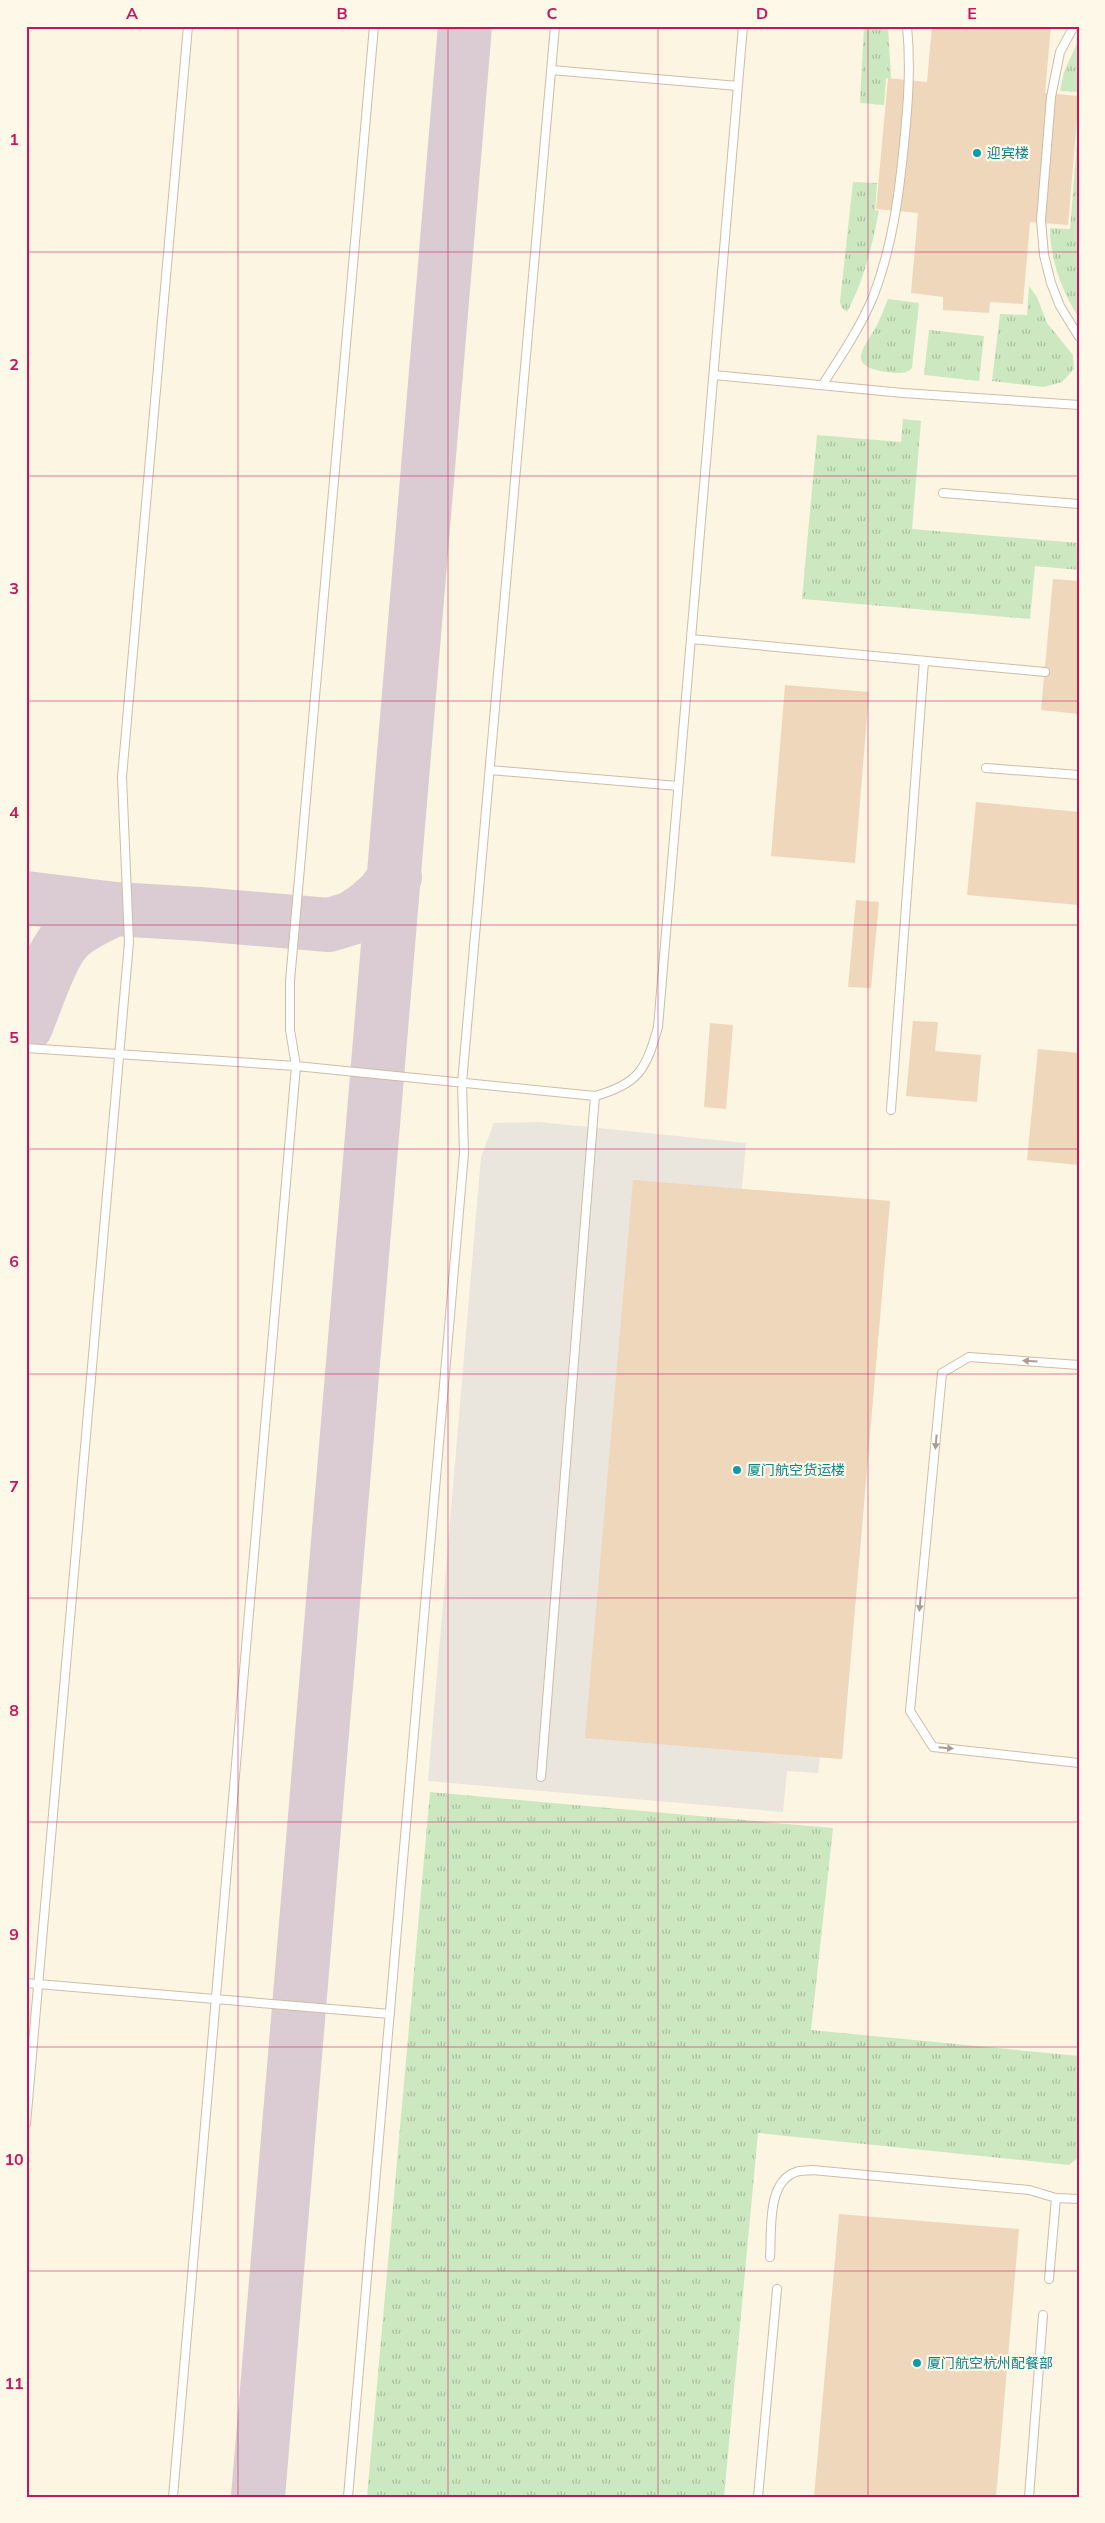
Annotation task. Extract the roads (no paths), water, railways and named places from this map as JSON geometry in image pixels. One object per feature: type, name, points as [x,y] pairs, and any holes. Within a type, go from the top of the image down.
[{"type":"lane","points":[[26,2124],[129,942],[122,777],[188,26]]},
{"type":"lane","points":[[173,2497],[296,1066],[290,1030],[290,981],[374,26]]},
{"type":"lane","points":[[348,2497],[464,1153],[462,1083],[555,26]]},
{"type":"lane","points":[[26,1048],[296,1066],[595,1096],[618,1090],[639,1074],[651,1052],[658,1027],[743,26]]},
{"type":"lane","points":[[823,384],[850,342],[872,298],[891,236],[898,204],[910,86],[907,26]]},
{"type":"lane","points":[[1074,26],[1060,52],[1051,97],[1041,220],[1044,255],[1051,283],[1060,306],[1079,337]]},
{"type":"lane","points":[[551,70],[738,86]]},
{"type":"lane","points":[[714,375],[1079,405]]},
{"type":"lane","points":[[943,493],[1079,504]]},
{"type":"lane","points":[[691,639],[1045,672]]},
{"type":"lane","points":[[891,1110],[924,661]]},
{"type":"lane","points":[[986,768],[1079,775]]},
{"type":"lane","points":[[490,770],[678,786]]},
{"type":"lane","points":[[541,1777],[595,1096]]},
{"type":"lane","points":[[1079,1365],[969,1357],[942,1372],[910,1711],[933,1747],[1079,1763]]},
{"type":"lane","points":[[26,1983],[390,2014]]},
{"type":"lane","points":[[770,2257],[774,2197],[782,2182],[796,2172],[812,2170],[1029,2190],[1056,2198],[1079,2198]]},
{"type":"lane","points":[[1049,2279],[1056,2198]]},
{"type":"lane","points":[[758,2497],[777,2289]]},
{"type":"lane","points":[[1029,2497],[1044,2315]]},
{"type":"place","name":"迎宾楼","points":[[977,153]]},
{"type":"place","name":"厦门航空货运楼","points":[[737,1470]]},
{"type":"place","name":"厦门航空杭州配餐部","points":[[917,2363]]}]
